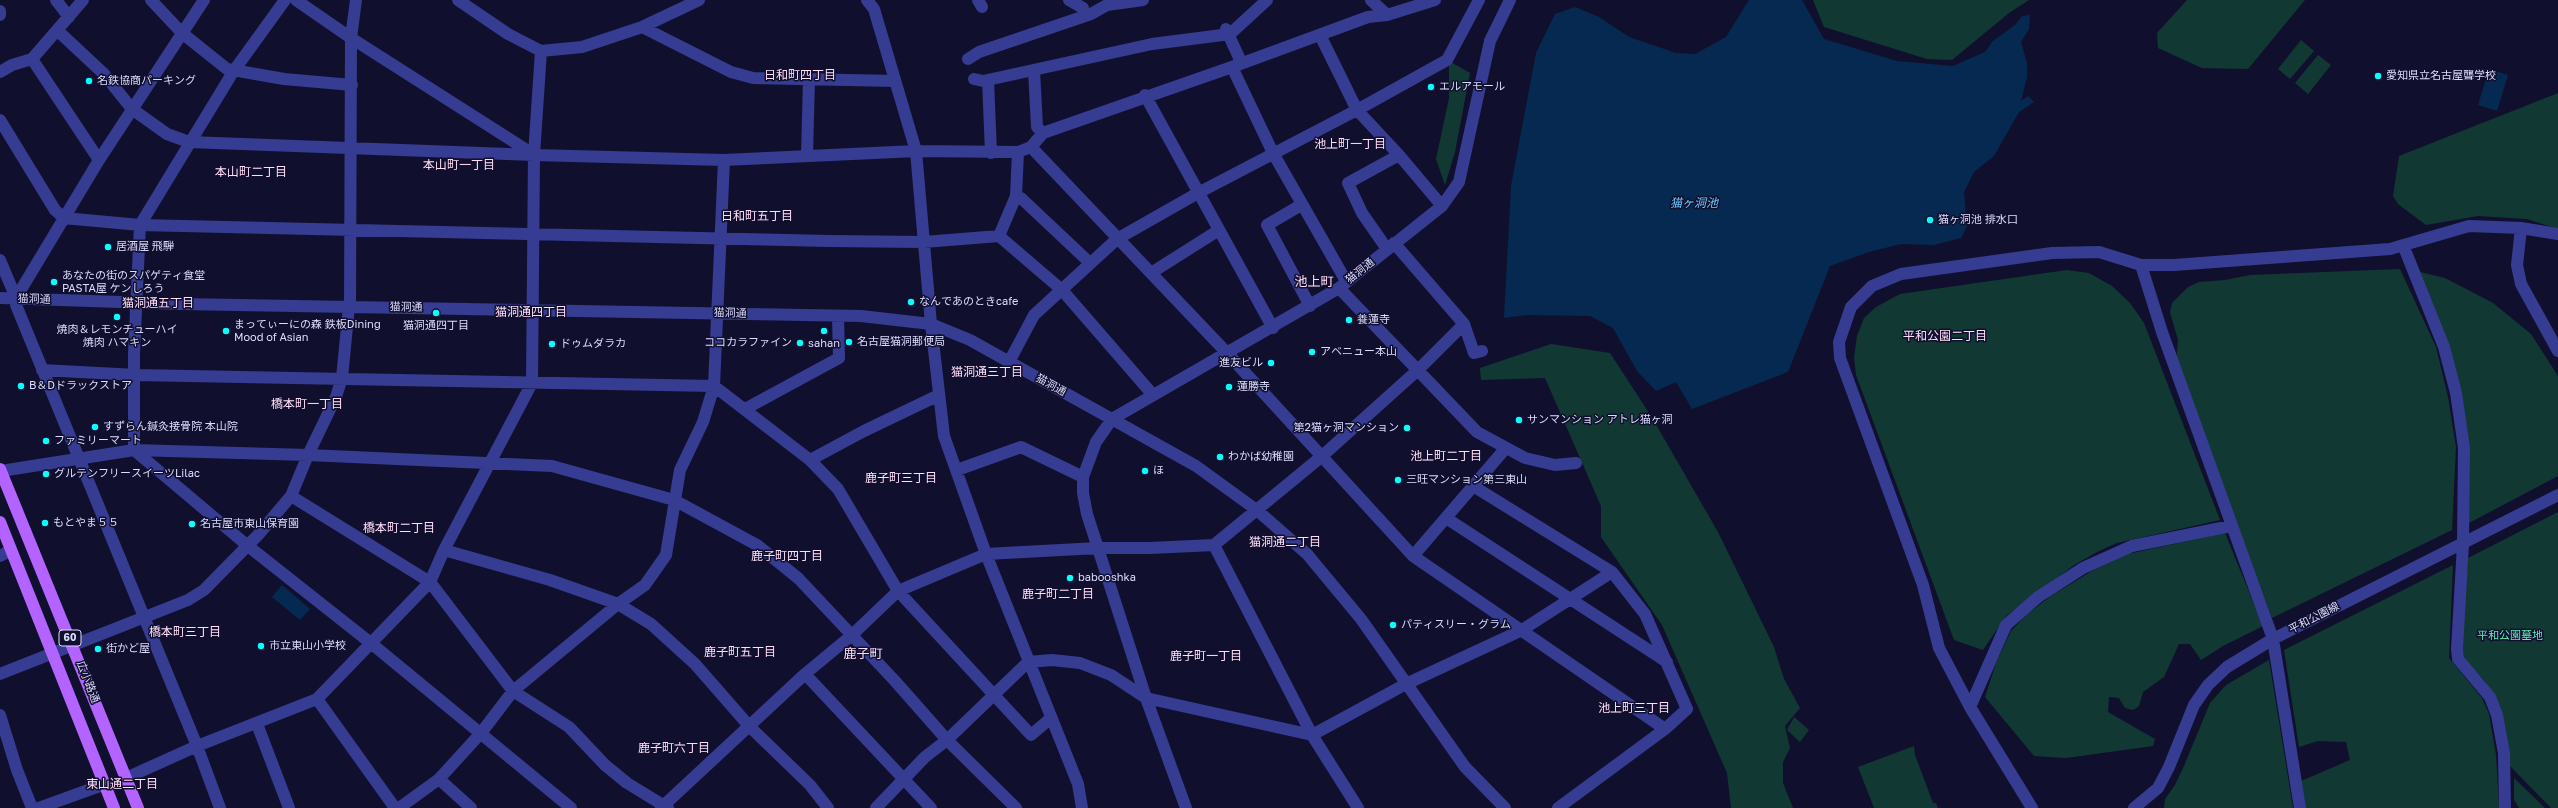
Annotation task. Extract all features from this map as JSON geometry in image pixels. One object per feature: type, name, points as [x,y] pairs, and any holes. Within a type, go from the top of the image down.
[{"type":"main road","name":"広小路通","points":[[0,470],[73,644],[138,808]]},
{"type":"main road","name":"広小路通","points":[[0,522],[114,808]]},
{"type":"street","points":[[56,0],[69,17]]},
{"type":"street","points":[[0,72],[12,65],[32,59],[58,31],[83,0]]},
{"type":"street","points":[[152,0],[182,33],[233,72],[352,85]]},
{"type":"street","points":[[16,298],[99,160],[204,0]]},
{"type":"street","points":[[134,450],[136,375],[134,353],[140,225],[189,142],[233,72],[285,0]]},
{"type":"street","points":[[296,0],[351,38],[534,155]]},
{"type":"street","points":[[0,674],[188,600],[204,590],[248,546],[291,496],[308,455],[336,397],[342,378],[349,306],[352,85],[351,38],[356,0]]},
{"type":"street","points":[[458,0],[508,34],[541,51],[582,47],[642,27],[700,0]]},
{"type":"street","points":[[867,0],[874,9],[916,151],[931,324],[944,436],[986,554],[1078,784],[1082,808]]},
{"type":"street","points":[[1069,0],[1083,8]]},
{"type":"street","points":[[968,59],[979,52],[1091,14],[1107,5],[1143,0]]},
{"type":"street","points":[[974,79],[988,80],[1152,44],[1228,32],[1267,0]]},
{"type":"street","points":[[1371,0],[1387,15]]},
{"type":"street","points":[[58,31],[104,74],[132,109],[166,134],[189,142],[351,150],[724,160],[916,151],[991,153],[1018,152],[1031,147],[1043,133],[1145,95],[1236,65],[1368,17],[1387,15],[1436,0]]},
{"type":"street","points":[[1009,362],[1034,315],[1117,238],[1273,153],[1357,110],[1447,60],[1478,0]]},
{"type":"street","name":"猫洞通","points":[[0,298],[136,303],[860,316],[931,324],[970,340],[1112,420],[1153,395],[1273,328],[1343,285],[1442,206],[1459,182],[1490,41],[1510,0]]},
{"type":"street","points":[[642,27],[731,72],[753,78],[895,81]]},
{"type":"street","points":[[1228,32],[1236,65],[1273,153],[1343,285],[1477,432],[1506,448],[1541,463],[1576,463]]},
{"type":"street","points":[[1320,35],[1357,110],[1399,154],[1442,206]]},
{"type":"street","points":[[126,778],[197,746],[257,724],[317,699],[372,644],[430,582],[444,550],[532,382],[532,234],[534,155],[541,51]]},
{"type":"street","points":[[32,59],[99,160]]},
{"type":"street","points":[[1034,70],[1037,127],[1043,133]]},
{"type":"street","points":[[807,156],[809,79]]},
{"type":"street","points":[[988,80],[991,153]]},
{"type":"street","points":[[1145,95],[1273,328]]},
{"type":"street","points":[[0,120],[55,210],[64,218],[140,225],[349,228],[532,234],[924,242],[999,236],[1062,290],[1153,395]]},
{"type":"street","points":[[1031,147],[1228,354],[1413,556],[1665,729]]},
{"type":"street","points":[[999,236],[1016,196],[1018,152]]},
{"type":"street","points":[[1399,154],[1348,183],[1362,213],[1464,324],[1474,353],[1482,351]]},
{"type":"street","points":[[399,808],[439,780],[481,733],[513,691],[618,604],[645,585],[666,555],[674,521],[674,500],[680,470],[703,422],[714,386],[724,160]]},
{"type":"street","points":[[1016,196],[1021,198],[1090,263]]},
{"type":"street","points":[[1301,205],[1267,225],[1310,306]]},
{"type":"street","points":[[2032,808],[1970,707],[1939,648],[1924,585],[1844,373],[1840,358],[1840,342],[1844,322],[1851,307],[1872,286],[1901,274],[2066,252],[2099,252],[2141,265],[2174,265],[2354,253],[2390,249],[2469,226],[2521,228],[2558,234]]},
{"type":"street","points":[[2521,228],[2517,265],[2521,284],[2554,334],[2558,351]]},
{"type":"street","points":[[1150,273],[1219,230]]},
{"type":"street","points":[[2403,245],[2444,347],[2456,393],[2464,448],[2463,544],[2457,649],[2458,660],[2490,697],[2497,715],[2504,752],[2505,808]]},
{"type":"street","points":[[0,260],[16,298],[16,305],[42,370],[197,746],[220,808]]},
{"type":"street","points":[[2141,265],[2162,332],[2273,639],[2300,808]]},
{"type":"street","points":[[745,409],[838,358],[838,316]]},
{"type":"street","points":[[291,496],[430,582],[513,691],[569,727],[604,765],[664,807],[805,674],[852,635],[898,591],[986,554],[1098,548],[1150,548],[1214,545],[1321,457],[1419,369],[1464,324]]},
{"type":"street","points":[[42,370],[136,375],[714,386],[810,460],[838,489],[898,591],[992,695],[1031,735],[1051,718]]},
{"type":"street","points":[[810,460],[939,395]]},
{"type":"street","points":[[1186,808],[1146,698],[1082,493],[1082,477],[1096,442],[1112,420],[1196,466],[1258,510],[1307,554],[1362,619],[1465,767],[1505,808]]},
{"type":"street","points":[[957,470],[1021,447],[1082,477]]},
{"type":"street","points":[[1413,556],[1506,448]]},
{"type":"street","points":[[134,450],[248,546],[372,644],[571,808]]},
{"type":"street","points":[[0,470],[134,450],[308,455],[552,466],[674,500],[757,545],[798,578],[947,740],[1016,808]]},
{"type":"street","points":[[1473,486],[1612,572],[1645,614],[1687,709],[1665,729],[1558,808]]},
{"type":"street","name":"平和公園線","points":[[2134,808],[2158,788],[2170,767],[2194,705],[2208,685],[2227,667],[2273,639],[2558,495]]},
{"type":"street","points":[[1446,518],[1568,599],[1667,662]]},
{"type":"street","points":[[1970,707],[2006,625],[2038,597],[2083,568],[2132,546],[2231,526]]},
{"type":"street","points":[[1214,545],[1312,735],[1358,808]]},
{"type":"street","points":[[0,556],[11,550]]},
{"type":"street","points":[[444,550],[550,580],[618,604],[651,624],[695,664],[750,727],[810,785],[828,808]]},
{"type":"street","points":[[876,808],[925,757],[947,740],[992,695],[1028,662],[1052,660],[1080,663],[1110,675],[1146,698],[1312,735],[1406,684],[1522,630],[1612,572]]},
{"type":"street","points":[[805,674],[931,808]]},
{"type":"street","points":[[317,699],[395,808]]},
{"type":"street","points":[[0,715],[17,770],[32,808]]},
{"type":"street","points":[[257,724],[289,808]]},
{"type":"street","points":[[439,780],[471,808]]},
{"type":"street","points":[[39,808],[105,784]]},
{"type":"green space","points":[[1813,0],[2029,0],[2009,13],[1952,60],[1927,59],[1824,27]]},
{"type":"green space","points":[[2187,0],[2305,0],[2248,69],[2202,68],[2158,48],[2157,33]]},
{"type":"green space","points":[[2301,40],[2314,51],[2290,79],[2278,69]]},
{"type":"green space","points":[[2318,55],[2331,65],[2308,94],[2295,83]]},
{"type":"green space","points":[[1449,61],[1470,73],[1455,152],[1445,185],[1436,159],[1449,98]]},
{"type":"green space","points":[[2558,93],[2558,229],[2527,219],[2478,216],[2426,225],[2398,204],[2393,196],[2399,156]]},
{"type":"green space","points":[[2400,269],[2436,347],[2448,397],[2456,447],[2452,530],[2272,618],[2176,362],[2178,340],[2170,312],[2172,303],[2188,287],[2199,282],[2225,280],[2250,275]]},
{"type":"green space","points":[[2067,270],[2089,273],[2112,286],[2130,303],[2144,323],[2220,520],[2117,543],[2099,551],[2074,565],[2006,616],[1983,650],[1954,640],[1856,375],[1854,357],[1857,336],[1864,318],[1876,307],[1900,294]]},
{"type":"green space","points":[[2420,272],[2445,278],[2493,303],[2531,334],[2558,376],[2558,476],[2467,524],[2468,453]]},
{"type":"green space","points":[[1551,344],[1610,353],[1651,416],[1718,532],[1774,647],[1784,679],[1800,708],[1785,726],[1790,748],[1783,762],[1783,783],[1793,808],[1731,808],[1727,773],[1662,625],[1601,537],[1601,506],[1545,378],[1481,380],[1480,368]]},
{"type":"green space","name":"平和公園墓地","points":[[2558,512],[2558,808],[2551,808],[2510,766],[2494,697],[2484,680],[2466,661],[2461,649],[2468,558]]},
{"type":"green space","points":[[2225,533],[2263,626],[2223,646],[2201,660],[2190,644],[2179,644],[2164,677],[2143,692],[2139,706],[2133,710],[2125,708],[2119,698],[2109,697],[2108,712],[2155,739],[2153,746],[2066,758],[2034,756],[1985,697],[1996,663],[2011,631],[2026,615],[2051,596],[2092,571],[2128,554]]},
{"type":"green space","points":[[2453,565],[2449,658],[2482,698],[2489,714],[2496,755],[2499,808],[2305,808],[2301,781],[2350,760],[2346,742],[2318,741],[2299,747],[2284,650]]},
{"type":"green space","points":[[2269,660],[2293,808],[2164,808],[2165,799],[2175,785],[2184,766],[2210,703],[2226,685]]},
{"type":"green space","points":[[1794,717],[1809,730],[1800,742],[1787,730]]},
{"type":"green space","points":[[1914,746],[1915,755],[1933,803],[1936,803],[1938,808],[1874,808],[1858,767]]},
{"type":"green space","points":[[2514,778],[2545,808],[2519,808],[2514,800]]},
{"type":"water","name":"猫ヶ洞池","points":[[1749,0],[1802,0],[1824,39],[1897,61],[1953,66],[1985,52],[1993,41],[2015,25],[2022,16],[2030,15],[2029,29],[2021,42],[2027,63],[2027,77],[2021,101],[2028,96],[2034,102],[2019,112],[1994,156],[1974,172],[1964,192],[1967,226],[1961,238],[1934,245],[1901,244],[1869,252],[1830,266],[1788,372],[1692,409],[1676,382],[1656,391],[1637,371],[1613,328],[1590,316],[1526,315],[1504,318],[1511,186],[1536,53],[1555,14],[1575,7],[1599,17],[1629,37],[1676,53],[1695,54],[1726,37]]},
{"type":"water","points":[[2489,69],[2508,75],[2497,111],[2478,105]]},
{"type":"water","points":[[282,585],[310,609],[300,620],[272,597]]},
{"type":"place","name":"愛知県立名古屋聾学校","points":[[2378,76]]},
{"type":"place","name":"名鉄協商パーキング","points":[[89,81]]},
{"type":"place","name":"エルアモール","points":[[1431,87]]},
{"type":"place","name":"猫ヶ洞池 排水口","points":[[1930,220]]},
{"type":"place","name":"居酒屋 飛騨","points":[[108,247]]},
{"type":"place","name":"あなたの街のスパゲティ食堂 PASTA屋 ケンしろう","points":[[54,282]]},
{"type":"place","name":"なんであのときcafe","points":[[911,302]]},
{"type":"place","name":"猫洞通四丁目","points":[[436,313]]},
{"type":"place","name":"焼肉＆レモンチューハイ 焼肉 ハマキン","points":[[117,317]]},
{"type":"place","name":"養蓮寺","points":[[1349,320]]},
{"type":"place","name":"まってぃーにの森 鉄板Dining Mood of Asian","points":[[226,331]]},
{"type":"place","name":"sahan","points":[[824,331]]},
{"type":"place","name":"名古屋猫洞郵便局","points":[[849,342]]},
{"type":"place","name":"ココカラファイン","points":[[800,343]]},
{"type":"place","name":"ドゥムダラカ","points":[[552,344]]},
{"type":"place","name":"アベニュー本山","points":[[1312,352]]},
{"type":"place","name":"進友ビル","points":[[1271,363]]},
{"type":"place","name":"B＆Dドラックストア","points":[[21,386]]},
{"type":"place","name":"蓮勝寺","points":[[1229,387]]},
{"type":"place","name":"サンマンション アトレ猫ヶ洞","points":[[1519,420]]},
{"type":"place","name":"すずらん鍼灸接骨院 本山院","points":[[95,427]]},
{"type":"place","name":"第2猫ヶ洞マンション","points":[[1407,428]]},
{"type":"place","name":"ファミリーマート","points":[[46,441]]},
{"type":"place","name":"わかば幼稚園","points":[[1220,457]]},
{"type":"place","name":"ほ","points":[[1145,471]]},
{"type":"place","name":"グルテンフリースイーツLilac","points":[[46,474]]},
{"type":"place","name":"三旺マンション第三東山","points":[[1398,480]]},
{"type":"place","name":"もとやま５５","points":[[45,523]]},
{"type":"place","name":"名古屋市東山保育園","points":[[192,524]]},
{"type":"place","name":"babooshka","points":[[1070,578]]},
{"type":"place","name":"パティスリー・グラム","points":[[1393,625]]},
{"type":"place","name":"市立東山小学校","points":[[261,646]]},
{"type":"place","name":"街かど屋","points":[[98,649]]},
{"type":"district","name":"日和町四丁目","points":[[800,75]]},
{"type":"district","name":"池上町一丁目","points":[[1350,144]]},
{"type":"district","name":"本山町一丁目","points":[[459,165]]},
{"type":"district","name":"本山町二丁目","points":[[251,172]]},
{"type":"district","name":"日和町五丁目","points":[[757,216]]},
{"type":"district","name":"池上町","points":[[1314,282]]},
{"type":"district","name":"猫洞通五丁目","points":[[158,303]]},
{"type":"district","name":"猫洞通四丁目","points":[[531,312]]},
{"type":"district","name":"平和公園二丁目","points":[[1945,336]]},
{"type":"district","name":"猫洞通三丁目","points":[[987,372]]},
{"type":"district","name":"橋本町一丁目","points":[[307,404]]},
{"type":"district","name":"池上町二丁目","points":[[1446,456]]},
{"type":"district","name":"鹿子町三丁目","points":[[901,478]]},
{"type":"district","name":"橋本町二丁目","points":[[399,528]]},
{"type":"district","name":"猫洞通二丁目","points":[[1285,542]]},
{"type":"district","name":"鹿子町四丁目","points":[[787,556]]},
{"type":"district","name":"鹿子町二丁目","points":[[1058,594]]},
{"type":"district","name":"橋本町三丁目","points":[[185,632]]},
{"type":"district","name":"鹿子町五丁目","points":[[740,652]]},
{"type":"district","name":"鹿子町","points":[[863,654]]},
{"type":"district","name":"鹿子町一丁目","points":[[1206,656]]},
{"type":"district","name":"池上町三丁目","points":[[1634,708]]},
{"type":"district","name":"鹿子町六丁目","points":[[674,748]]},
{"type":"district","name":"東山通二丁目","points":[[122,784]]}]
